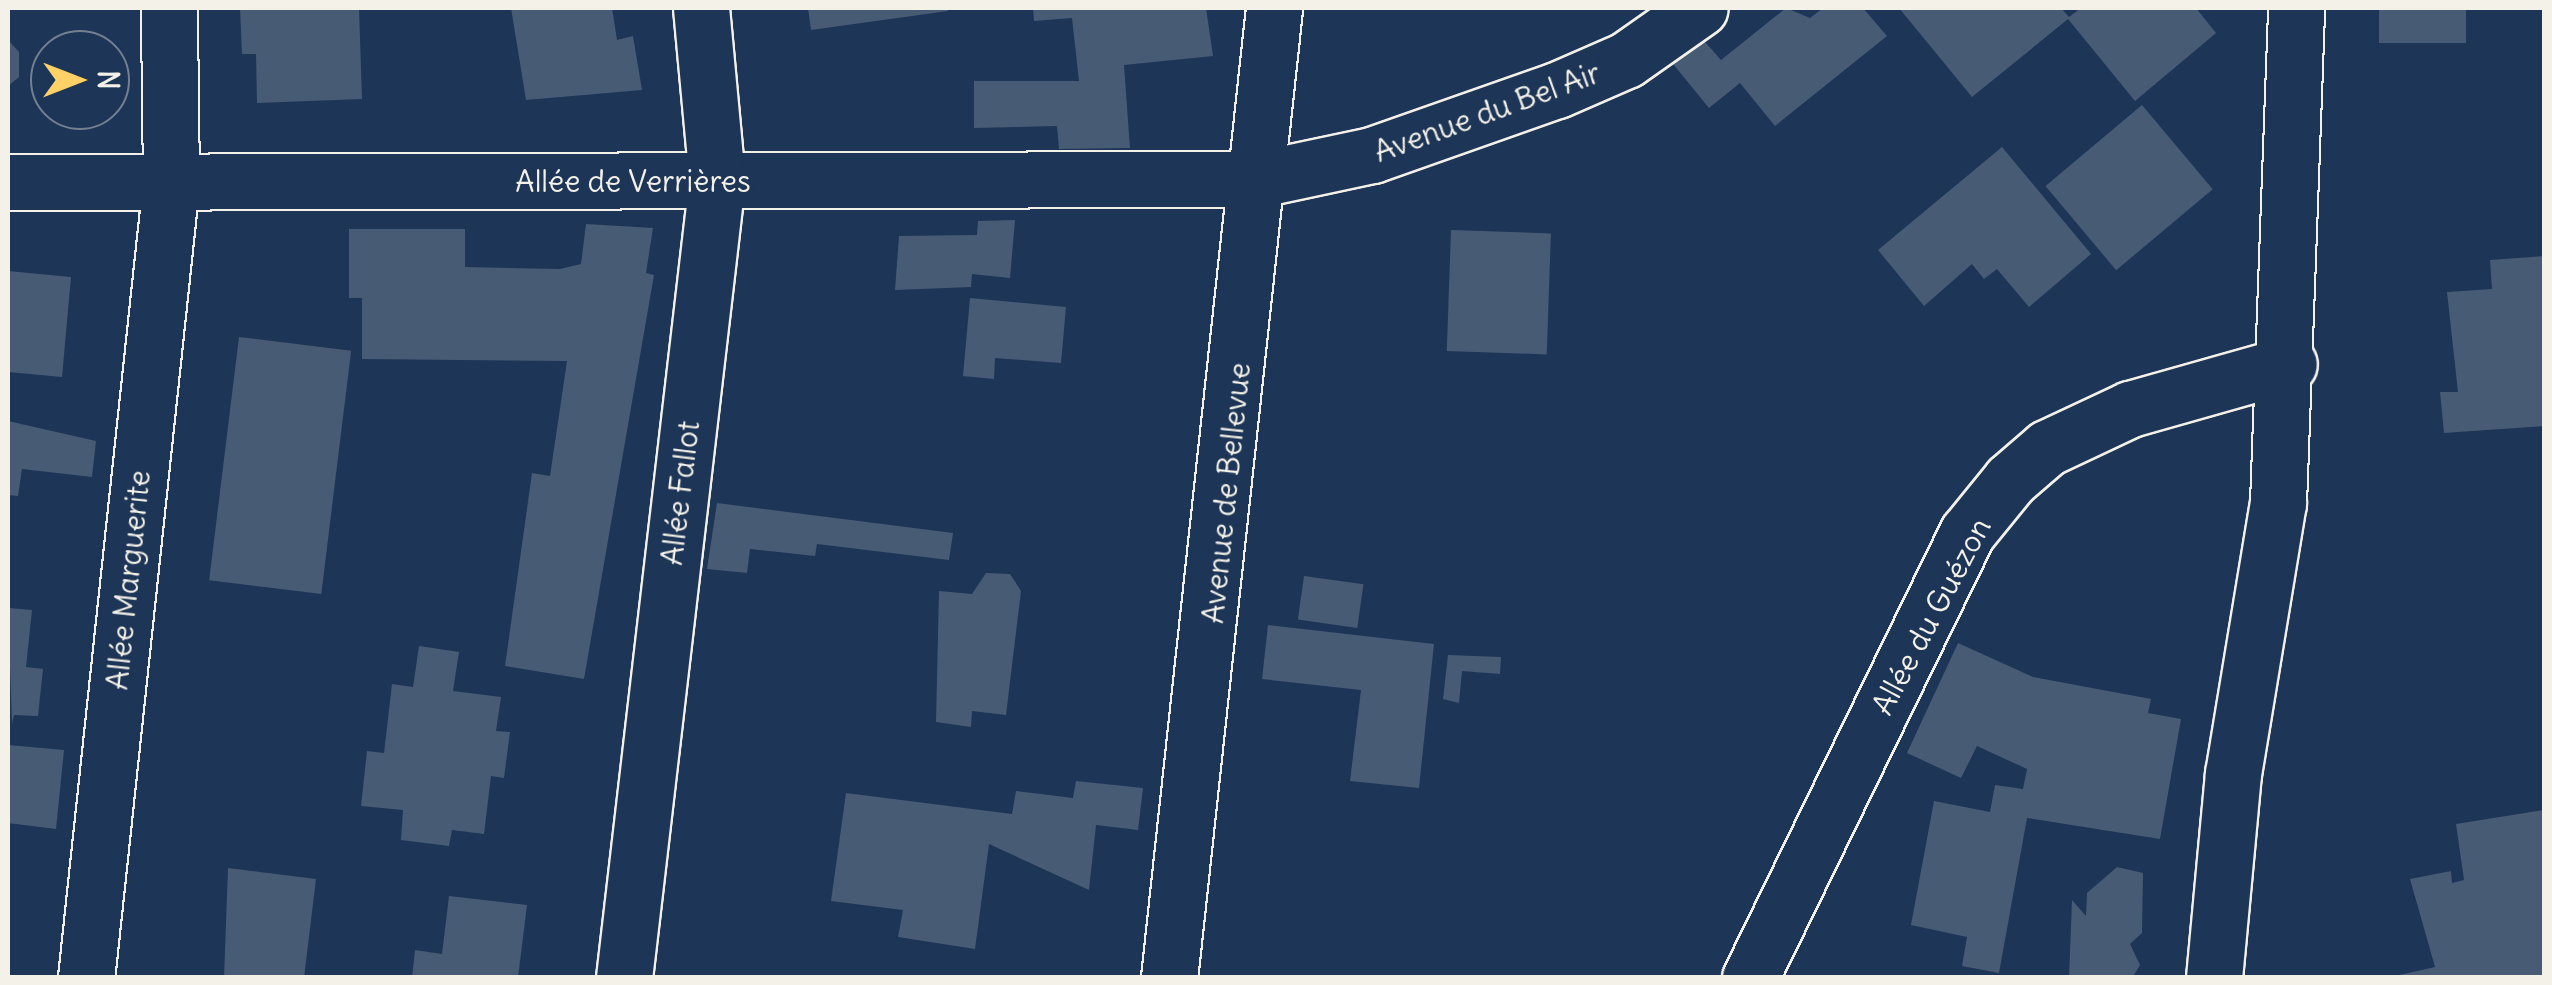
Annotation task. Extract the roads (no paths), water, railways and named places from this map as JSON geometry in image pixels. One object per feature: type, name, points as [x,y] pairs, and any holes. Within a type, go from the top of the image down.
[{"type":"street","name":"Allée Marguerite","points":[[86,978],[171,182],[168,8]]},
{"type":"street","name":"Allée Fallot","points":[[624,978],[717,180],[701,8]]},
{"type":"street","name":"Avenue du Bel Air","points":[[1259,180],[1372,154],[1557,90],[1626,60],[1700,8]]},
{"type":"street","points":[[2214,978],[2289,364],[2296,8]]},
{"type":"street","name":"Avenue de Bellevue","points":[[1169,978],[1276,10]]},
{"type":"street","name":"Allée de Verrières","points":[[8,182],[1259,180]]},
{"type":"street","name":"Allée du Guézon","points":[[1750,978],[1967,533],[2010,480],[2047,448],[2130,409],[2289,364]]}]
